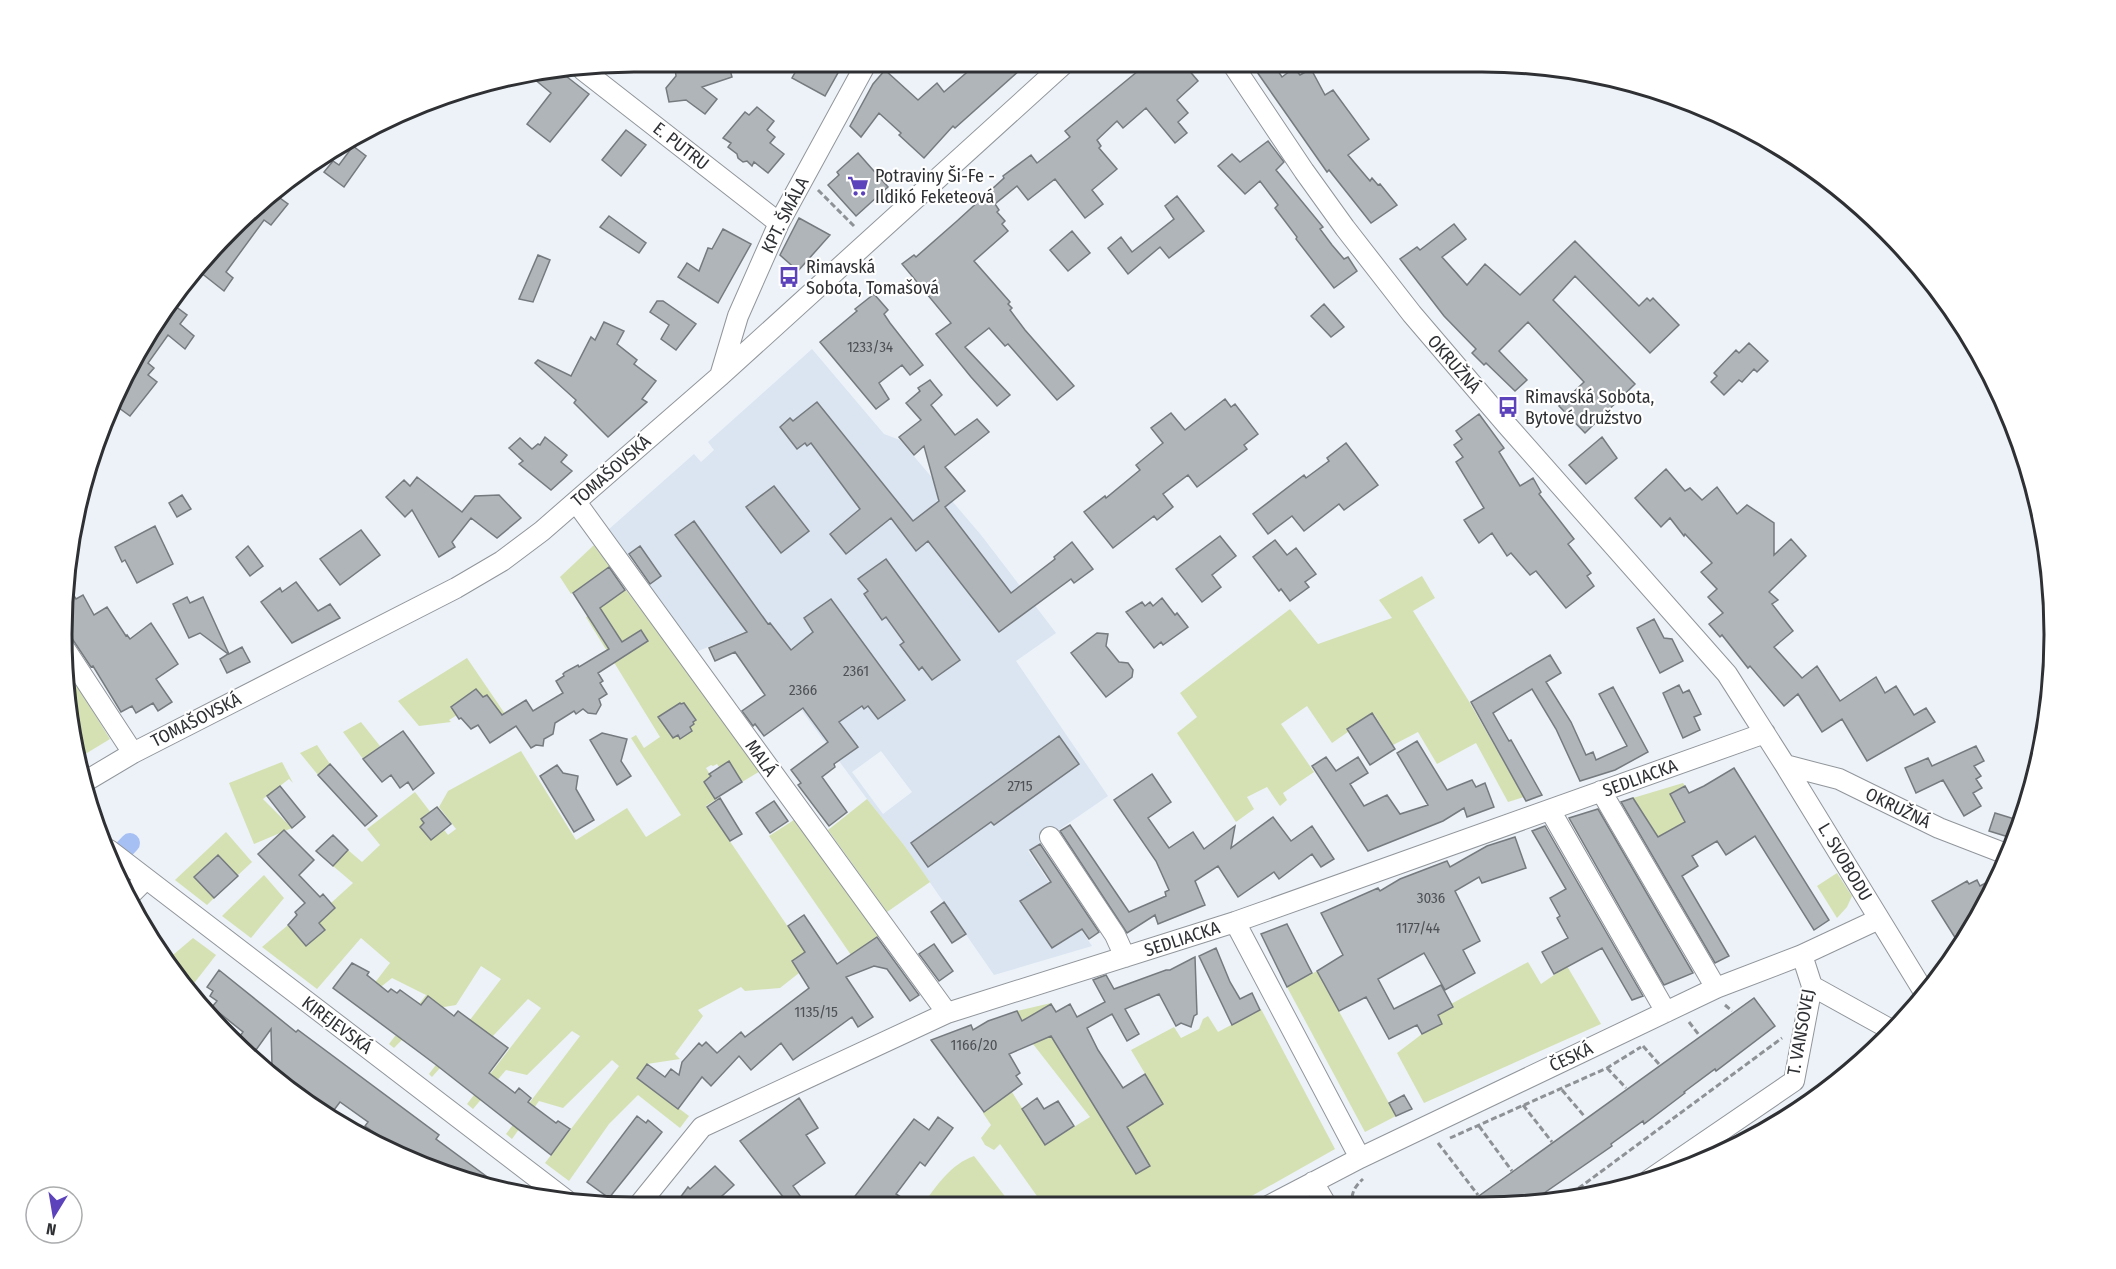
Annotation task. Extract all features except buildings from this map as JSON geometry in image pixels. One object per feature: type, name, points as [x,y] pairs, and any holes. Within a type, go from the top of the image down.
[{"type":"street","name":"KPT. ŠMÁLA","points":[[720,376],[738,316],[779,223],[862,72]]},
{"type":"street","name":"TOMAŠOVSKÁ","points":[[91,778],[133,753],[456,588],[502,561],[542,531],[720,376],[1055,72]]},
{"type":"street","name":"OKRUŽNÁ","points":[[1238,72],[1345,228],[1412,314],[1727,674],[1765,733]]},
{"type":"street","name":"E. PUTRU","points":[[588,74],[779,223]]},
{"type":"street","name":"MALÁ","points":[[576,502],[947,1013]]},
{"type":"street","points":[[73,661],[133,753]]},
{"type":"street","name":"L. SVOBODU","points":[[1765,733],[1920,986]]},
{"type":"street","name":"SEDLIACKA","points":[[645,1197],[702,1127],[947,1013],[1235,922],[1765,733]]},
{"type":"street","name":"OKRUŽNÁ","points":[[1785,765],[1839,779],[1999,855]]},
{"type":"street","points":[[1601,792],[1718,995]]},
{"type":"street","points":[[1550,810],[1666,1012]]},
{"type":"street","points":[[1050,837],[1115,935],[1125,957]]},
{"type":"street","name":"KIREJEVSKÁ","points":[[118,857],[554,1191]]},
{"type":"street","points":[[134,891],[146,879]]},
{"type":"street","name":"ČESKÁ","points":[[1284,1197],[1360,1158],[1666,1012],[1718,995],[1879,919]]},
{"type":"street","points":[[1235,922],[1360,1158]]},
{"type":"street","name":"T. VANSOVEJ","points":[[1675,1162],[1794,1081],[1812,986],[1802,955]]},
{"type":"street","points":[[1812,986],[1884,1026]]},
{"type":"street","points":[[1312,1182],[1321,1197]]},
{"type":"path","points":[[805,175],[854,226]]},
{"type":"path","points":[[1718,995],[1732,1011]]},
{"type":"path","points":[[1686,1018],[1699,1035]]},
{"type":"path","points":[[1579,1188],[1783,1038]]},
{"type":"path","points":[[1643,1046],[1659,1064]]},
{"type":"path","points":[[1607,1068],[1626,1088]]},
{"type":"path","points":[[1562,1090],[1585,1118]]},
{"type":"path","points":[[1523,1105],[1552,1142]]},
{"type":"path","points":[[1479,1126],[1512,1171]]},
{"type":"path","points":[[1438,1143],[1478,1195]]},
{"type":"shaded area","points":[[812,349],[884,434],[900,440],[981,535],[1056,633],[1016,661],[1108,796],[1028,851],[1092,946],[994,975],[904,845],[867,799],[744,632],[696,652],[649,585],[661,576],[640,546],[627,556],[608,530],[694,454],[701,462],[714,450],[708,442]],"holes":[[[817,402],[903,508],[846,554],[830,534],[860,509],[811,443],[807,446],[805,443],[797,449],[780,427],[790,418],[793,421]],[[886,559],[960,660],[932,680],[922,667],[918,669],[901,645],[904,642],[858,579]],[[1060,737],[1079,764],[994,825],[991,822],[929,867],[911,844]],[[881,751],[912,792],[883,814],[852,772]],[[1044,886],[1076,932],[1052,948],[1021,902]]]},
{"type":"green space","points":[[594,545],[610,566],[571,594],[560,577]]},
{"type":"green space","points":[[1422,576],[1435,598],[1413,611],[1470,703],[1524,797],[1508,802],[1476,743],[1437,764],[1418,732],[1393,745],[1374,714],[1332,743],[1307,706],[1281,724],[1314,772],[1283,793],[1287,800],[1280,806],[1267,787],[1247,797],[1254,809],[1236,822],[1177,733],[1197,717],[1180,693],[1290,609],[1318,644],[1392,618],[1379,600]]},
{"type":"green space","points":[[626,590],[762,770],[742,782],[729,762],[719,767],[717,764],[706,768],[711,776],[704,782],[709,784],[718,798],[706,806],[805,952],[792,961],[799,973],[780,988],[745,991],[741,987],[698,1010],[703,1016],[675,1054],[680,1059],[647,1064],[638,1078],[689,1116],[680,1128],[638,1095],[609,1124],[569,1181],[545,1163],[619,1066],[612,1060],[563,1108],[539,1101],[512,1139],[506,1134],[580,1036],[572,1031],[527,1075],[506,1070],[473,1109],[467,1104],[541,1008],[528,999],[492,1037],[463,1042],[432,1077],[429,1074],[501,979],[481,966],[456,1005],[432,1009],[394,1048],[389,1044],[426,995],[392,978],[357,1006],[390,963],[361,938],[317,989],[262,947],[288,925],[306,946],[324,930],[319,923],[335,908],[331,903],[353,883],[333,866],[348,850],[362,862],[380,845],[367,829],[415,792],[448,835],[456,829],[439,807],[448,791],[521,751],[576,840],[627,808],[646,837],[681,815],[631,738],[636,735],[644,748],[660,737],[586,617],[588,616],[617,660],[629,652],[600,608]]},
{"type":"green space","points":[[467,658],[514,727],[509,730],[487,695],[483,697],[476,689],[452,706],[457,715],[449,720],[451,722],[419,726],[398,701]]},
{"type":"green space","points":[[74,681],[110,739],[85,754]]},
{"type":"green space","points":[[361,722],[380,746],[363,759],[343,732]]},
{"type":"green space","points":[[317,745],[330,764],[318,775],[300,753]]},
{"type":"green space","points":[[282,762],[293,783],[289,779],[263,799],[292,828],[254,844],[229,783]]},
{"type":"green space","points":[[1683,783],[1685,786],[1670,795],[1686,825],[1659,840],[1633,798]]},
{"type":"green space","points":[[867,799],[930,882],[887,912],[828,830]]},
{"type":"green space","points":[[797,818],[882,933],[851,955],[769,836]]},
{"type":"green space","points":[[226,832],[252,862],[237,876],[217,855],[197,874],[214,898],[207,905],[175,880]]},
{"type":"green space","points":[[1837,873],[1852,896],[1847,907],[1837,918],[1817,886]]},
{"type":"green space","points":[[264,875],[284,898],[251,938],[222,916]]},
{"type":"green space","points":[[193,938],[216,955],[194,984],[173,955]]},
{"type":"green space","points":[[1528,962],[1541,984],[1567,966],[1601,1024],[1424,1103],[1397,1053],[1422,1034],[1441,1024],[1438,1015],[1451,1004]]},
{"type":"green space","points":[[1317,971],[1396,1116],[1365,1132],[1287,987]]},
{"type":"green space","points":[[1051,1003],[1128,1126],[1163,1104],[1131,1050],[1174,1027],[1181,1038],[1199,1029],[1203,1019],[1208,1016],[1218,1032],[1261,1009],[1335,1149],[1250,1197],[1038,1197],[1000,1144],[994,1150],[985,1145],[981,1138],[991,1125],[983,1113],[1012,1092],[1045,1145],[1090,1117],[1033,1044],[1017,1011]]},
{"type":"green space","points":[[974,1156],[1005,1197],[929,1197],[951,1170]]},
{"type":"waterway","points":[[118,856],[130,843]]},
{"type":"place","name":"Potraviny Ši-Fe - Ildikó Feketeová","points":[[858,186]]},
{"type":"place","name":"Rimavská Sobota, Tomašová","points":[[789,277]]},
{"type":"place","name":"Rimavská Sobota, Bytové družstvo","points":[[1508,407]]}]
